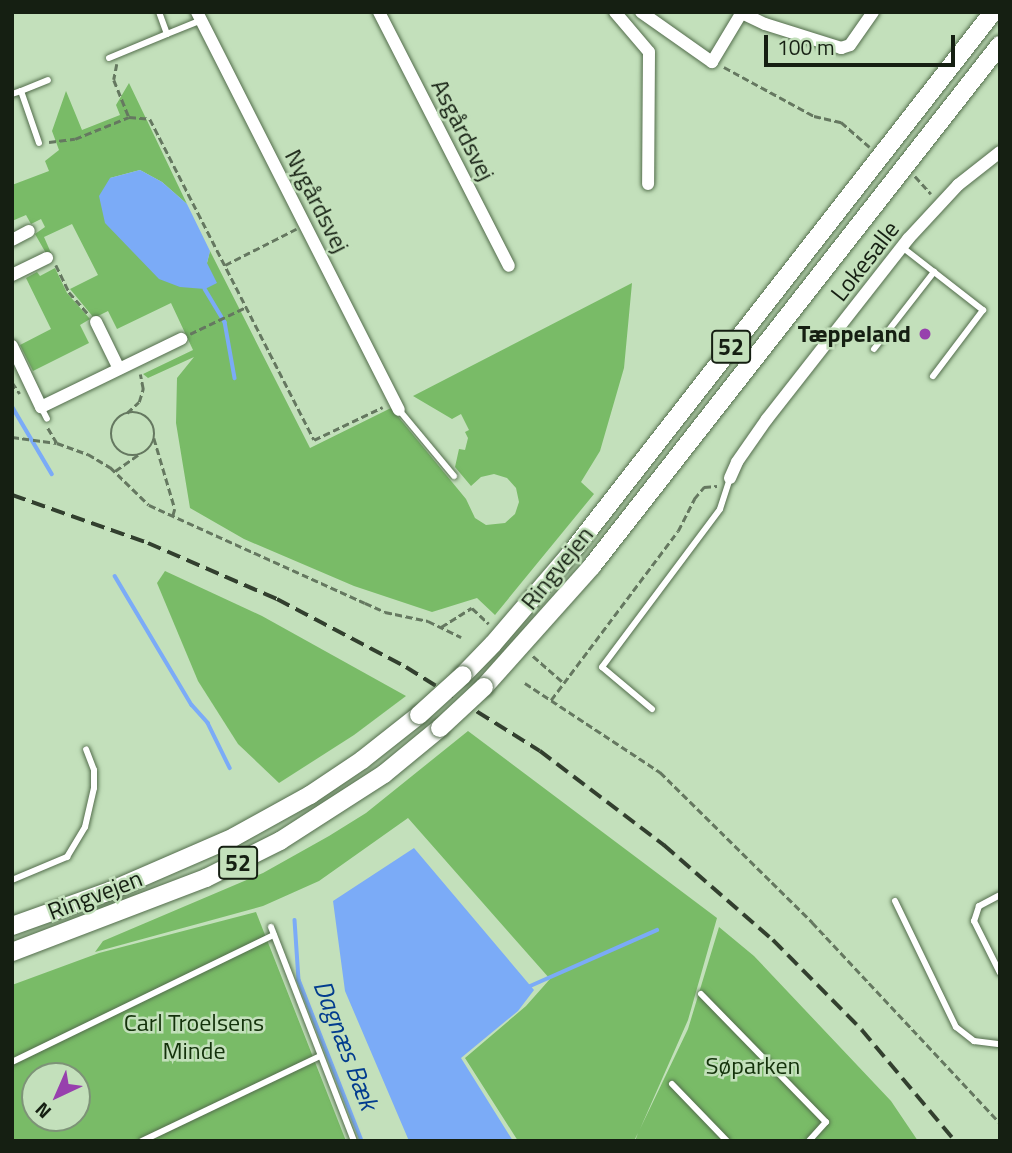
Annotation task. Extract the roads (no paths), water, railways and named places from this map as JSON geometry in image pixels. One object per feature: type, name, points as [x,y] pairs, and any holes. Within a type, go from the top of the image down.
[{"type":"main road","name":"Ringvejen","points":[[12,926],[158,872],[234,838],[310,795],[362,760],[419,715],[463,675],[493,645],[571,553],[993,12]]},
{"type":"main road","name":"Ringvejen","points":[[12,952],[159,898],[270,846],[384,774],[440,728],[484,687],[592,566],[1000,45]]},
{"type":"street","name":"Asgårdsvej","points":[[379,12],[509,266]]},
{"type":"street","points":[[615,12],[649,52],[648,184]]},
{"type":"street","points":[[641,12],[712,61],[742,13],[765,24],[841,48],[850,46],[873,12]]},
{"type":"street","name":"Nygårdsvej","points":[[199,16],[397,406]]},
{"type":"street","name":"Lokesalle","points":[[729,481],[737,462],[767,419],[902,247],[941,202],[1000,152]]},
{"type":"street","points":[[12,240],[29,232]]},
{"type":"street","points":[[12,275],[47,258]]},
{"type":"street","points":[[96,322],[118,369]]},
{"type":"street","points":[[12,346],[44,413],[118,369],[181,338]]},
{"type":"lane","points":[[159,12],[167,34]]},
{"type":"lane","points":[[109,58],[167,34],[199,16]]},
{"type":"lane","points":[[12,94],[48,80]]},
{"type":"lane","points":[[21,91],[39,143]]},
{"type":"lane","points":[[902,247],[983,310],[933,376]]},
{"type":"lane","points":[[874,349],[934,272]]},
{"type":"lane","points":[[397,406],[454,477]]},
{"type":"lane","points":[[652,709],[602,667],[720,509],[729,481]]},
{"type":"lane","points":[[12,880],[67,857],[85,827],[94,789],[94,770],[86,749]]},
{"type":"lane","points":[[1000,895],[979,906],[974,921],[1000,973]]},
{"type":"lane","points":[[895,901],[956,1027],[974,1041],[1000,1044]]},
{"type":"lane","points":[[271,927],[354,1141]]},
{"type":"lane","points":[[12,1062],[274,935]]},
{"type":"lane","points":[[701,994],[826,1122],[809,1141]]},
{"type":"lane","points":[[142,1141],[320,1056]]},
{"type":"lane","points":[[671,1084],[727,1141]]},
{"type":"lane","points":[[814,1135],[820,1141]]},
{"type":"water","points":[[140,170],[162,182],[187,204],[210,251],[207,263],[217,283],[205,289],[180,287],[159,279],[105,223],[99,196],[110,178]]},
{"type":"water","points":[[414,848],[534,990],[518,1011],[461,1058],[513,1141],[409,1141],[345,991],[333,901]]},
{"type":"waterway","points":[[205,289],[225,322],[235,378]]},
{"type":"waterway","name":"Dagnæs Bæk","points":[[12,406],[52,474]]},
{"type":"waterway","name":"Dagnæs Bæk","points":[[115,576],[192,705],[208,723],[230,768]]},
{"type":"waterway","name":"Dagnæs Bæk","points":[[295,920],[299,980],[362,1141]]},
{"type":"waterway","points":[[528,987],[657,930]]},
{"type":"railway","points":[[12,495],[148,543],[277,599],[406,667],[540,751],[664,845],[773,940],[862,1030],[955,1141]]},
{"type":"place","name":"Tæppeland","points":[[925,334]]},
{"type":"park label","name":"Carl Troelsens Minde","points":[[194,1037]]},
{"type":"park label","name":"Søparken","points":[[753,1066]]}]
